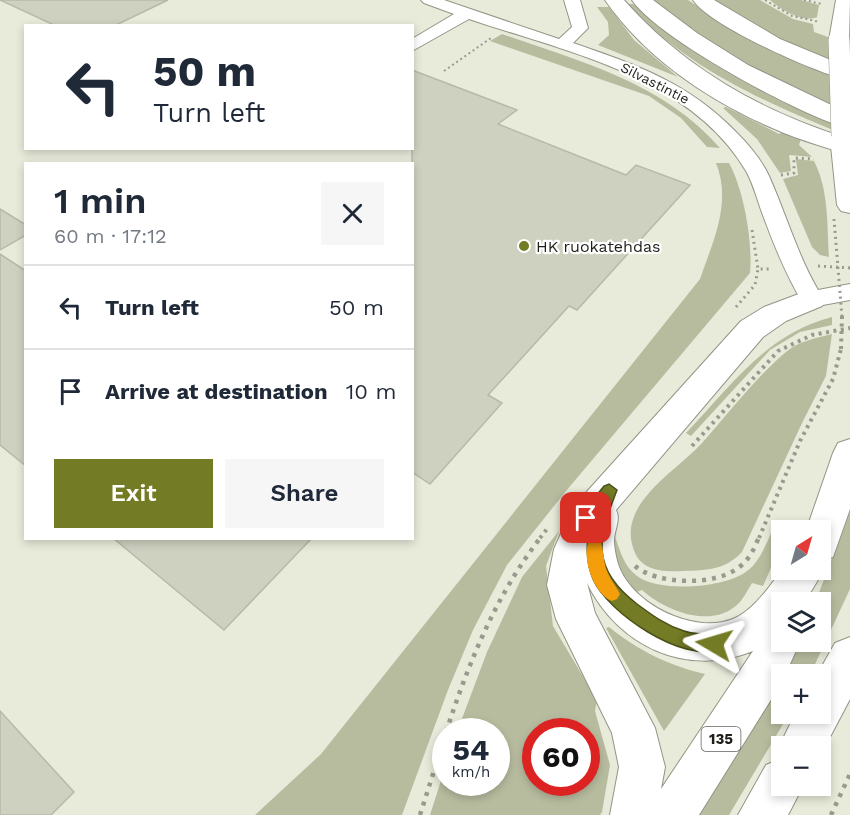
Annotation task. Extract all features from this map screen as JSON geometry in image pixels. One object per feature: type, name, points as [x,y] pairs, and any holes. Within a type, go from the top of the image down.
[{"type":"main road","points":[[614,0],[633,25],[722,91],[760,113],[796,129],[846,137]]},
{"type":"main road","points":[[641,0],[673,27],[720,59],[773,89],[846,137]]},
{"type":"main road","points":[[702,0],[755,34],[824,66],[850,75]]},
{"type":"main road","points":[[837,4],[846,137],[842,212]]},
{"type":"main road","points":[[634,815],[642,767],[633,728],[576,619],[567,585],[573,549],[586,518],[609,490],[680,443],[752,329],[775,314],[812,300]]},
{"type":"main road","points":[[828,520],[850,453]]},
{"type":"main road","points":[[609,490],[596,524],[594,554],[600,577],[613,595],[656,628],[686,640],[714,644],[736,639],[760,623],[798,580]]},
{"type":"main road","name":"135","points":[[672,815],[775,652]]},
{"type":"main road","points":[[831,692],[850,657]]},
{"type":"main road","points":[[762,815],[773,796]]},
{"type":"street","name":"Silvastintie","points":[[432,0],[648,76],[681,94],[726,130],[758,174],[794,268],[812,300]]},
{"type":"street","points":[[562,45],[580,28],[572,0]]},
{"type":"street","points":[[414,45],[467,13]]},
{"type":"street","points":[[812,300],[850,292]]},
{"type":"path","points":[[765,0],[792,16],[821,22]]},
{"type":"path","points":[[804,0],[837,4]]},
{"type":"path","points":[[444,71],[508,26]]},
{"type":"path","points":[[777,175],[794,173],[794,158],[819,159]]},
{"type":"path","points":[[631,559],[646,575],[667,580],[715,576],[732,572],[752,554],[808,424],[834,380],[840,365],[842,212]]},
{"type":"path","points":[[752,226],[758,269]]},
{"type":"path","points":[[822,266],[850,268]]},
{"type":"path","points":[[680,443],[778,351],[793,341],[814,333],[850,328]]},
{"type":"path","points":[[831,815],[850,774]]},
{"type":"path","points":[[420,815],[432,777]]},
{"type":"green space","points":[[653,0],[688,0],[747,38],[850,82],[850,115],[772,78],[723,50]]},
{"type":"green space","points":[[714,0],[760,0],[793,19],[813,24],[814,32],[850,45],[850,70],[757,28]]},
{"type":"green space","points":[[770,0],[801,0],[819,5],[817,17],[799,17],[780,8]]},
{"type":"green space","points":[[628,4],[634,4],[683,44],[709,61],[792,106],[850,131],[850,137],[790,112],[731,83],[676,48]]},
{"type":"green space","points":[[597,7],[609,7],[634,40],[678,77],[598,45],[609,35],[608,22]]},
{"type":"green space","points":[[502,34],[591,65],[647,91],[698,126],[720,148],[707,147],[681,118],[649,96],[490,41]]},
{"type":"green space","points":[[726,107],[779,134],[783,132],[801,139],[799,145],[812,157],[789,155],[791,171],[780,173],[757,139],[723,108]]},
{"type":"green space","points":[[796,159],[814,161],[819,172],[826,208],[829,257],[820,255],[812,247],[783,179],[798,175]]},
{"type":"green space","points":[[716,163],[729,163],[739,187],[749,232],[750,273],[566,491],[507,565],[473,630],[438,718],[432,718],[432,733],[402,815],[255,815],[321,754],[700,279],[719,222],[722,193]]},
{"type":"green space","points":[[832,317],[832,325],[800,332],[770,350],[691,436],[686,433],[735,380],[769,349],[809,325]]},
{"type":"green space","points":[[832,334],[826,376],[742,552],[722,566],[708,569],[664,571],[651,568],[640,561],[631,537],[633,521],[639,506],[650,492],[702,443],[753,384],[786,352],[802,343]]},
{"type":"green space","points":[[850,512],[850,589],[831,630],[831,592],[819,592],[824,580],[831,580],[831,561]]},
{"type":"green space","points":[[559,531],[546,566],[553,626],[597,700],[595,711],[597,718],[522,718],[522,796],[600,796],[600,729],[610,765],[600,815],[430,815],[436,796],[510,796],[510,718],[462,718],[487,652],[522,577]]},
{"type":"green space","points":[[771,533],[771,568],[763,586],[752,583],[739,603],[728,611],[703,616],[663,605],[642,590],[634,593],[616,560],[614,545],[615,537],[623,559],[637,576],[661,585],[676,586],[709,585],[737,577],[747,571],[761,554]]},
{"type":"green space","points":[[609,627],[654,656],[705,674],[664,731],[606,628]]},
{"type":"green space","points":[[790,652],[821,652],[815,664],[783,664]]},
{"type":"green space","points":[[771,683],[771,724],[783,724],[776,736],[771,736],[771,744],[729,815],[691,815]]},
{"type":"building","points":[[0,0],[168,0],[118,24],[52,24]]},
{"type":"building","name":"HK ruokatehdas","points":[[414,71],[517,110],[498,124],[626,175],[636,165],[690,185],[577,310],[569,306],[488,395],[502,403],[430,484],[414,473],[414,162],[412,162]]},
{"type":"building","points":[[0,209],[24,224],[24,236],[0,250]]},
{"type":"building","points":[[0,254],[24,270],[24,464],[0,445]]},
{"type":"building","points":[[115,540],[310,540],[224,630]]},
{"type":"building","points":[[0,711],[74,792],[51,815],[0,815]]},
{"type":"slow traffic","points":[[595,545],[594,554],[600,577],[612,594]]},
{"type":"place","name":"HK ruokatehdas","points":[[524,246]]},
{"type":"route","points":[[586,518],[609,490],[596,524],[594,554],[600,577],[613,595],[633,614],[656,628],[686,640],[714,644]]}]
